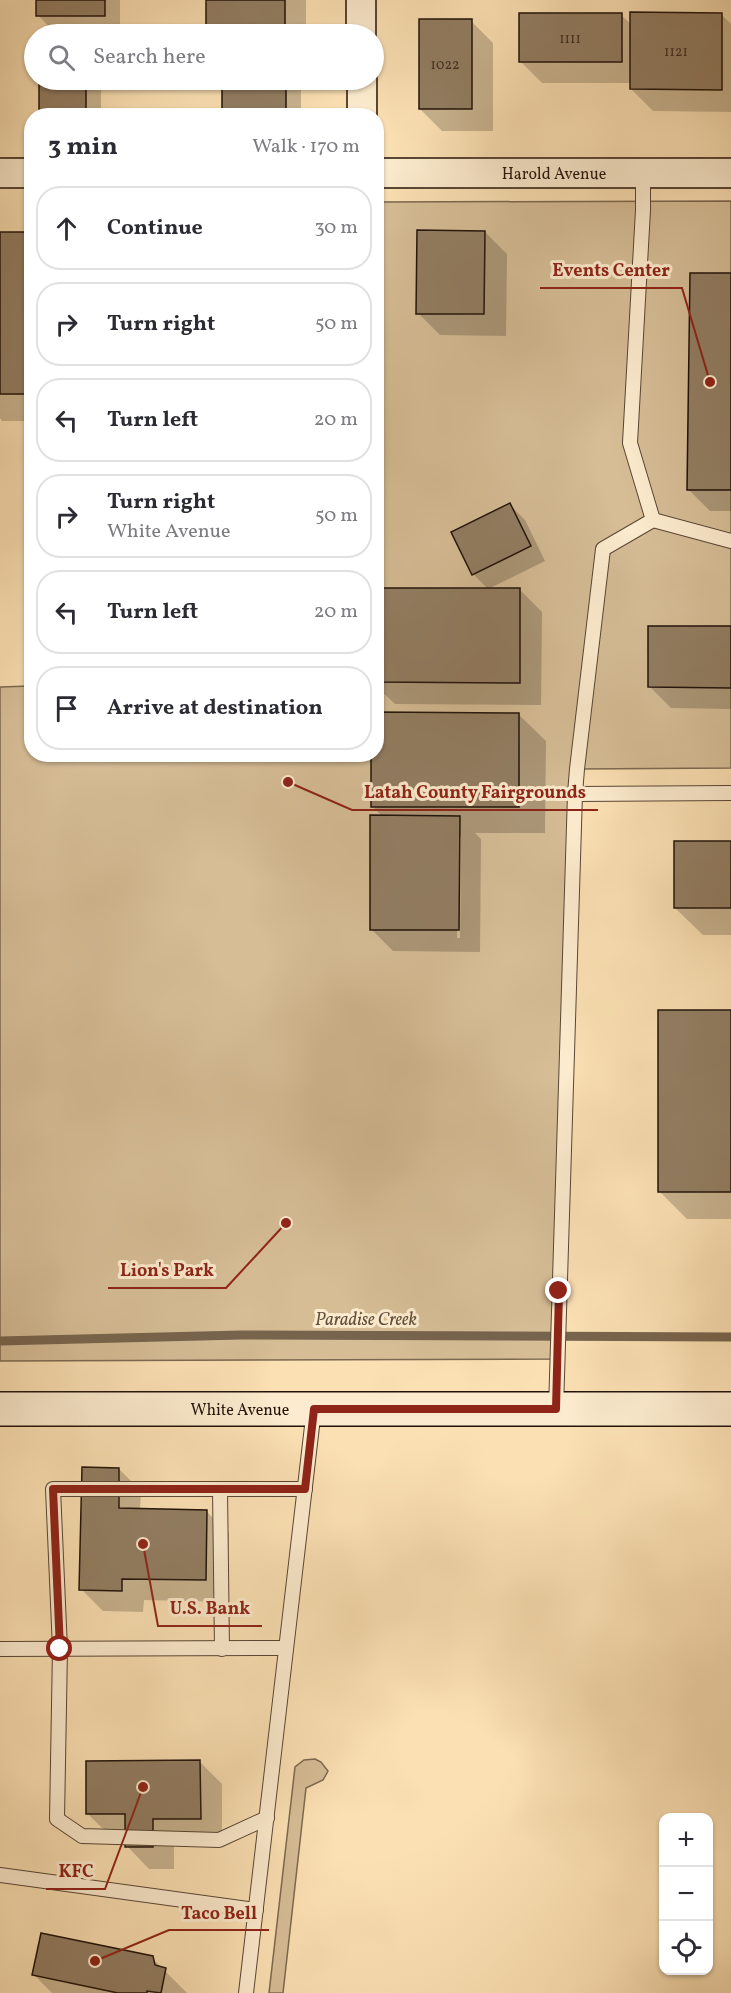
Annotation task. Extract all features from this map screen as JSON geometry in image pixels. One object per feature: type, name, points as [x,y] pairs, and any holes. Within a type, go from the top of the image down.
[{"type":"street","points":[[361,0],[361,24]]},
{"type":"street","points":[[362,90],[362,108]]},
{"type":"street","points":[[0,173],[24,173]]},
{"type":"street","name":"Harold Avenue","points":[[384,173],[731,173]]},
{"type":"street","name":"White Avenue","points":[[0,1409],[731,1409]]},
{"type":"lane","points":[[643,173],[630,443],[653,520]]},
{"type":"lane","points":[[556,1409],[575,794],[603,549],[653,520],[731,542]]},
{"type":"lane","points":[[575,794],[731,793]]},
{"type":"lane","points":[[246,1993],[314,1409]]},
{"type":"lane","points":[[267,1818],[219,1840],[82,1836],[57,1820],[60,1649],[53,1489],[305,1489]]},
{"type":"lane","points":[[220,1489],[222,1649]]},
{"type":"lane","points":[[0,1649],[286,1648]]},
{"type":"lane","points":[[0,1875],[256,1910]]},
{"type":"shaded area","points":[[731,201],[731,768],[578,769],[558,1359],[0,1361],[0,687],[24,686],[24,762],[384,762],[384,202]]},
{"type":"shaded area","points":[[315,1759],[321,1762],[328,1771],[323,1780],[306,1788],[283,1993],[269,1993],[295,1767],[304,1760]]},
{"type":"building","points":[[36,0],[105,0],[105,16],[36,16]]},
{"type":"building","points":[[206,0],[285,0],[285,24],[206,24]]},
{"type":"building","points":[[630,12],[722,13],[722,90],[630,89]]},
{"type":"building","points":[[519,13],[622,13],[622,62],[519,62]]},
{"type":"building","points":[[419,19],[472,19],[472,109],[419,109]]},
{"type":"building","points":[[39,90],[86,90],[86,108],[39,108]]},
{"type":"building","points":[[222,90],[286,90],[286,108],[222,108]]},
{"type":"building","points":[[417,230],[485,231],[484,314],[416,314]]},
{"type":"building","points":[[0,232],[24,232],[24,394],[0,394]]},
{"type":"building","points":[[690,273],[731,273],[731,490],[687,490]]},
{"type":"building","points":[[510,503],[531,546],[472,575],[451,532]]},
{"type":"building","points":[[384,588],[520,588],[520,683],[384,682]]},
{"type":"building","points":[[648,626],[731,626],[731,688],[648,687]]},
{"type":"building","points":[[384,712],[519,713],[519,807],[371,807],[371,762],[384,762]]},
{"type":"building","points":[[370,815],[460,816],[459,930],[370,930]]},
{"type":"building","points":[[674,841],[731,841],[731,908],[674,908]]},
{"type":"building","points":[[658,1010],[731,1010],[731,1192],[658,1192]]},
{"type":"building","points":[[82,1467],[119,1468],[119,1508],[207,1510],[206,1580],[122,1579],[122,1591],[79,1590]]},
{"type":"building","points":[[200,1760],[201,1819],[153,1819],[153,1847],[125,1847],[125,1814],[86,1814],[86,1761]]},
{"type":"building","points":[[41,1933],[153,1956],[155,1965],[166,1968],[161,1993],[147,1991],[147,1993],[118,1993],[32,1975]]},
{"type":"waterway","name":"Paradise Creek","points":[[0,1341],[241,1335],[731,1337]]},
{"type":"place","name":"Events Center","points":[[710,382]]},
{"type":"place","name":"Latah County Fairgrounds","points":[[288,782]]},
{"type":"place","name":"Lion's Park","points":[[286,1223]]},
{"type":"place","name":"U.S. Bank","points":[[143,1544]]},
{"type":"place","name":"KFC","points":[[143,1787]]},
{"type":"place","name":"Taco Bell","points":[[95,1961]]},
{"type":"route","points":[[60,1649],[53,1489],[305,1489],[314,1409],[556,1409],[559,1291]]}]
